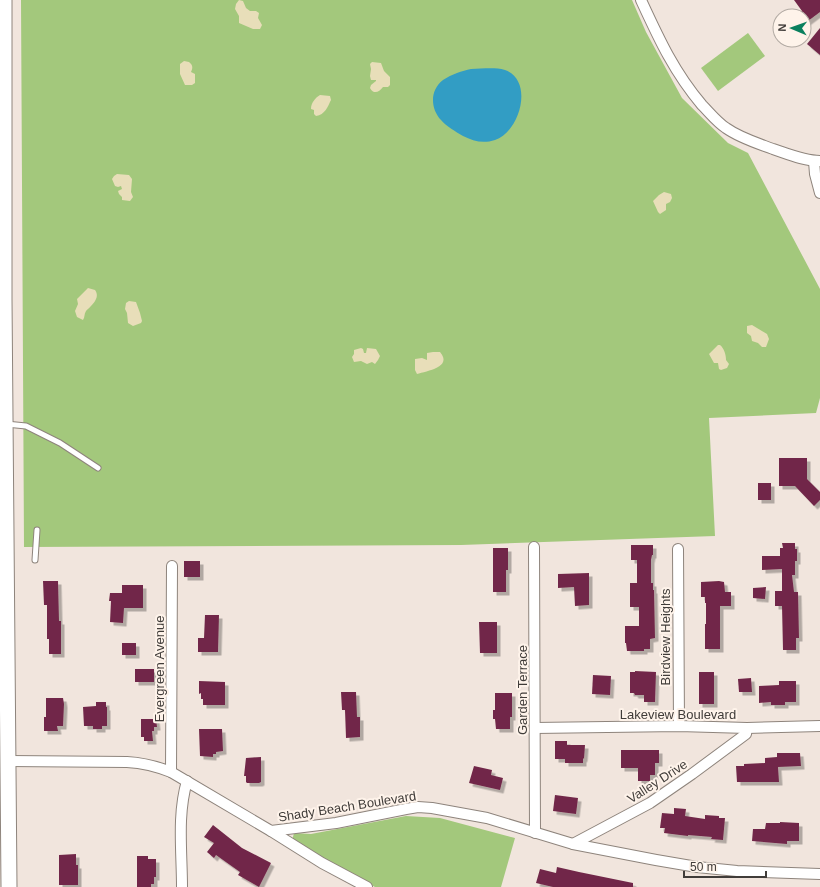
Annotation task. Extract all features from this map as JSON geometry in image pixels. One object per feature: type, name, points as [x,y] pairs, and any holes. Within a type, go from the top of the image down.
[{"type":"street","points":[[4,0],[2,424],[4,597],[9,761],[9,887]]},
{"type":"street","points":[[641,0],[672,63],[686,84],[713,117],[737,135],[781,151],[817,161],[815,174],[820,193]]},
{"type":"street","name":"Garden Terrace","points":[[534,547],[535,833]]},
{"type":"street","name":"Birdview Heights","points":[[678,548],[679,726]]},
{"type":"street","name":"Evergreen Avenue","points":[[171,772],[172,566]]},
{"type":"street","name":"Lakeview Boulevard","points":[[535,728],[679,726],[747,728],[820,726]]},
{"type":"street","name":"Valley Drive","points":[[573,844],[650,803],[746,734],[747,728]]},
{"type":"street","name":"Shady Beach Boulevard","points":[[9,761],[127,762],[146,763],[158,766],[187,781],[271,831],[336,823],[418,807],[461,812],[487,818],[573,844]]},
{"type":"street","points":[[182,887],[181,812],[183,794],[187,781]]},
{"type":"street","points":[[271,831],[322,863],[367,887]]},
{"type":"street","points":[[573,844],[697,867],[737,871],[820,874]]},
{"type":"lane","points":[[2,424],[26,426],[60,443],[98,468]]},
{"type":"lane","points":[[35,560],[37,530]]},
{"type":"green space","points":[[21,0],[632,0],[646,32],[682,98],[728,143],[748,153],[820,289],[820,398],[816,413],[709,418],[715,536],[461,545],[24,547]]},
{"type":"green space","points":[[748,33],[765,56],[718,91],[701,68]]},
{"type":"green space","points":[[406,816],[440,818],[515,838],[501,887],[375,887],[292,841],[294,833],[311,834]]},
{"type":"sand","points":[[239,0],[243,1],[246,8],[250,11],[256,11],[259,13],[258,18],[262,25],[260,29],[253,29],[239,23],[239,16],[235,9]]},
{"type":"sand","points":[[184,61],[191,64],[191,72],[195,74],[195,83],[192,85],[185,85],[180,74],[180,64]]},
{"type":"sand","points":[[372,62],[381,63],[384,71],[390,77],[390,85],[388,87],[383,87],[376,92],[373,92],[370,88],[376,81],[371,80],[370,76],[370,64]]},
{"type":"sand","points":[[320,95],[330,96],[331,100],[324,112],[316,116],[311,107],[316,98]]},
{"type":"sand","points":[[117,174],[129,175],[132,179],[131,192],[133,197],[130,201],[122,200],[122,197],[118,191],[122,189],[121,186],[115,186],[112,179]]},
{"type":"sand","points":[[664,192],[671,194],[672,198],[670,202],[666,204],[666,210],[660,214],[653,201]]},
{"type":"sand","points":[[88,288],[95,290],[97,296],[95,302],[86,311],[83,320],[77,317],[75,311],[78,304],[77,299]]},
{"type":"sand","points":[[129,301],[136,302],[142,321],[141,323],[133,326],[128,323],[125,309],[126,303]]},
{"type":"sand","points":[[752,325],[767,334],[769,339],[766,347],[762,347],[758,343],[752,341],[751,336],[747,333],[747,326]]},
{"type":"sand","points":[[718,345],[723,348],[726,360],[729,364],[727,368],[721,370],[719,369],[718,363],[714,363],[709,354]]},
{"type":"sand","points":[[361,348],[363,349],[364,353],[366,353],[367,348],[376,349],[380,356],[375,364],[372,362],[367,364],[361,361],[354,362],[352,357],[354,350]]},
{"type":"sand","points":[[440,352],[443,357],[441,365],[432,370],[417,374],[415,370],[415,359],[422,358],[427,360],[427,353]]},
{"type":"water","points":[[492,68],[505,70],[514,76],[519,85],[521,95],[517,118],[511,128],[504,135],[495,140],[486,142],[478,141],[463,136],[443,122],[437,115],[433,105],[436,89],[443,80],[471,69]]},
{"type":"building","points":[[794,0],[820,0],[820,12],[812,18],[812,8],[800,8]]},
{"type":"building","points":[[820,28],[820,55],[812,48],[812,38]]},
{"type":"building","points":[[779,458],[807,458],[807,479],[820,492],[820,500],[814,506],[795,486],[779,486]]},
{"type":"building","points":[[758,483],[771,483],[771,500],[758,500]]},
{"type":"building","points":[[782,543],[795,543],[795,549],[797,549],[795,575],[792,575],[794,592],[798,592],[799,638],[796,638],[796,650],[783,650],[782,606],[775,606],[775,591],[782,591],[782,569],[762,570],[762,556],[780,556],[780,548],[783,548]]},
{"type":"building","points":[[631,545],[653,545],[653,555],[651,560],[651,583],[653,583],[654,590],[655,638],[650,639],[650,649],[644,649],[644,651],[627,651],[625,643],[625,626],[639,626],[639,607],[630,607],[630,583],[637,583],[637,560],[631,560]]},
{"type":"building","points":[[493,548],[508,548],[506,592],[493,592]]},
{"type":"building","points":[[184,561],[200,561],[200,577],[184,577]]},
{"type":"building","points":[[589,573],[589,605],[575,606],[574,587],[558,588],[558,574]]},
{"type":"building","points":[[43,581],[58,581],[59,621],[61,621],[61,654],[49,654],[49,639],[47,639],[47,605],[44,605]]},
{"type":"building","points":[[701,582],[724,582],[725,592],[731,592],[731,606],[720,606],[720,649],[705,649],[706,603],[705,597],[701,597]]},
{"type":"building","points":[[122,585],[143,585],[143,608],[124,608],[123,623],[110,622],[110,593],[122,593]]},
{"type":"building","points":[[766,587],[765,599],[753,598],[753,588]]},
{"type":"building","points":[[205,615],[219,615],[218,652],[198,652],[198,638],[204,638]]},
{"type":"building","points":[[479,622],[497,622],[497,653],[480,653]]},
{"type":"building","points":[[122,643],[136,643],[136,655],[122,655]]},
{"type":"building","points":[[135,669],[154,669],[154,682],[135,682]]},
{"type":"building","points":[[630,672],[656,672],[655,702],[644,702],[644,695],[635,695],[634,693],[630,693]]},
{"type":"building","points":[[699,672],[714,672],[714,704],[699,704]]},
{"type":"building","points":[[593,675],[611,676],[610,695],[592,694]]},
{"type":"building","points":[[751,678],[752,692],[739,692],[738,679]]},
{"type":"building","points":[[199,681],[225,682],[225,705],[203,705],[201,693],[199,694]]},
{"type":"building","points":[[779,681],[796,681],[796,702],[785,702],[785,705],[771,705],[771,702],[759,703],[759,686],[779,685]]},
{"type":"building","points":[[341,692],[356,692],[357,717],[360,717],[360,737],[346,738],[345,710],[342,710]]},
{"type":"building","points":[[495,693],[512,693],[512,717],[510,717],[510,729],[496,729],[495,719],[493,719],[493,710],[495,710]]},
{"type":"building","points":[[46,698],[63,698],[63,726],[57,726],[58,731],[44,731]]},
{"type":"building","points":[[96,702],[106,702],[107,726],[102,726],[102,729],[93,729],[93,726],[84,726],[83,707],[96,706]]},
{"type":"building","points":[[141,719],[156,719],[157,727],[154,727],[154,731],[152,731],[153,741],[144,741],[144,737],[141,737]]},
{"type":"building","points":[[199,729],[222,729],[223,751],[216,752],[216,754],[213,754],[213,757],[200,756]]},
{"type":"building","points":[[555,741],[567,741],[567,745],[585,745],[583,763],[565,763],[565,759],[555,759]]},
{"type":"building","points":[[621,750],[659,750],[659,763],[655,763],[655,775],[650,775],[650,781],[638,781],[638,768],[621,768]]},
{"type":"building","points":[[777,753],[800,753],[801,766],[778,767],[779,782],[737,782],[736,766],[765,763],[765,758],[777,757]]},
{"type":"building","points":[[261,757],[261,782],[247,783],[246,776],[244,776],[246,758]]},
{"type":"building","points":[[474,766],[492,770],[491,775],[503,778],[500,790],[469,783]]},
{"type":"building","points":[[555,795],[578,798],[576,814],[553,811]]},
{"type":"building","points":[[674,808],[686,809],[685,816],[705,819],[705,815],[725,818],[723,840],[711,839],[712,837],[664,833],[665,828],[660,828],[662,813],[674,814]]},
{"type":"building","points":[[766,823],[799,823],[799,841],[787,841],[787,844],[752,841],[753,829],[765,829]]},
{"type":"building","points":[[213,825],[242,848],[271,863],[259,887],[238,875],[240,872],[216,855],[214,858],[207,852],[214,843],[204,837]]},
{"type":"building","points":[[76,854],[76,865],[78,865],[78,885],[59,885],[59,855]]},
{"type":"building","points":[[137,856],[148,856],[148,859],[156,859],[156,877],[154,877],[154,884],[151,884],[151,887],[137,887]]},
{"type":"building","points":[[557,867],[633,883],[633,887],[553,887],[536,883],[540,869],[556,873]]}]
